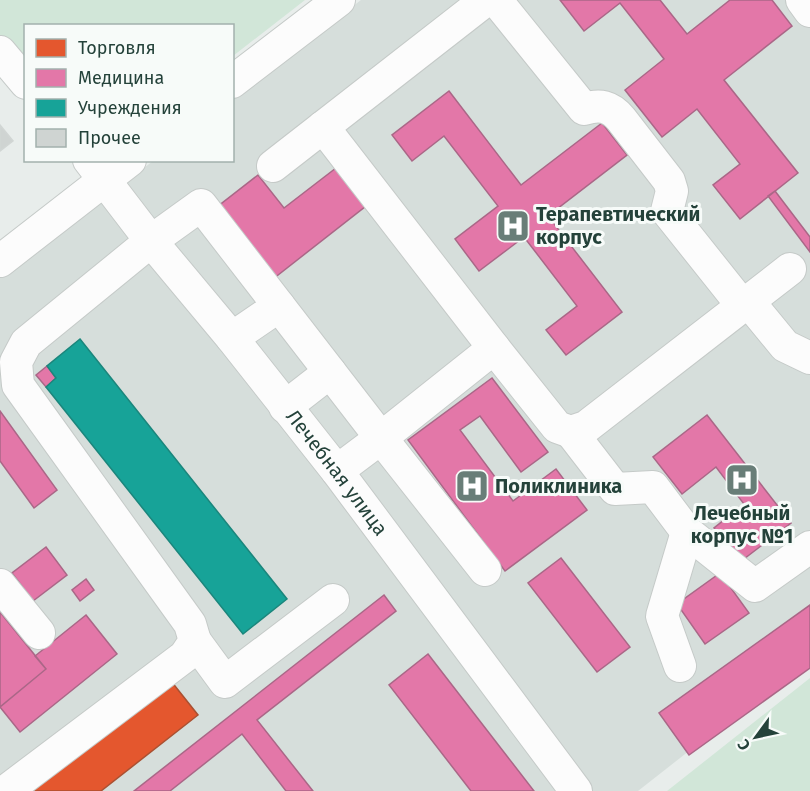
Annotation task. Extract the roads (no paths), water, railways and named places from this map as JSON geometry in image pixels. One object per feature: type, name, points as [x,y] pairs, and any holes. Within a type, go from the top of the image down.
[{"type":"street","points":[[234,80],[339,0]]},
{"type":"street","points":[[273,166],[486,0]]},
{"type":"street","points":[[496,0],[584,109],[595,106],[614,111],[669,181],[672,191],[667,211],[745,303],[785,346],[810,358]]},
{"type":"street","points":[[802,0],[810,11]]},
{"type":"street","points":[[0,52],[24,81]]},
{"type":"street","points":[[323,128],[557,427],[571,432],[615,489],[653,487],[687,532],[755,586],[810,547]]},
{"type":"street","points":[[0,261],[97,170],[123,162]]},
{"type":"street","name":"Лечебная улица","points":[[97,170],[151,241],[232,338],[337,471],[576,791]]},
{"type":"street","points":[[333,600],[225,682],[195,642],[190,624],[8,369],[26,343],[151,241],[201,205],[485,570]]},
{"type":"street","points":[[571,432],[586,427],[790,269]]},
{"type":"street","points":[[232,338],[279,306]]},
{"type":"street","points":[[337,471],[494,348]]},
{"type":"street","points":[[285,407],[330,372]]},
{"type":"street","points":[[680,666],[662,616],[687,532]]},
{"type":"street","points":[[0,585],[39,633]]},
{"type":"street","points":[[6,791],[186,656],[195,642]]},
{"type":"place","name":"Терапевтический корпус","points":[[513,226]]},
{"type":"place","name":"Лечебный корпус №1","points":[[742,480]]},
{"type":"place","name":"Поликлиника","points":[[472,486]]}]
